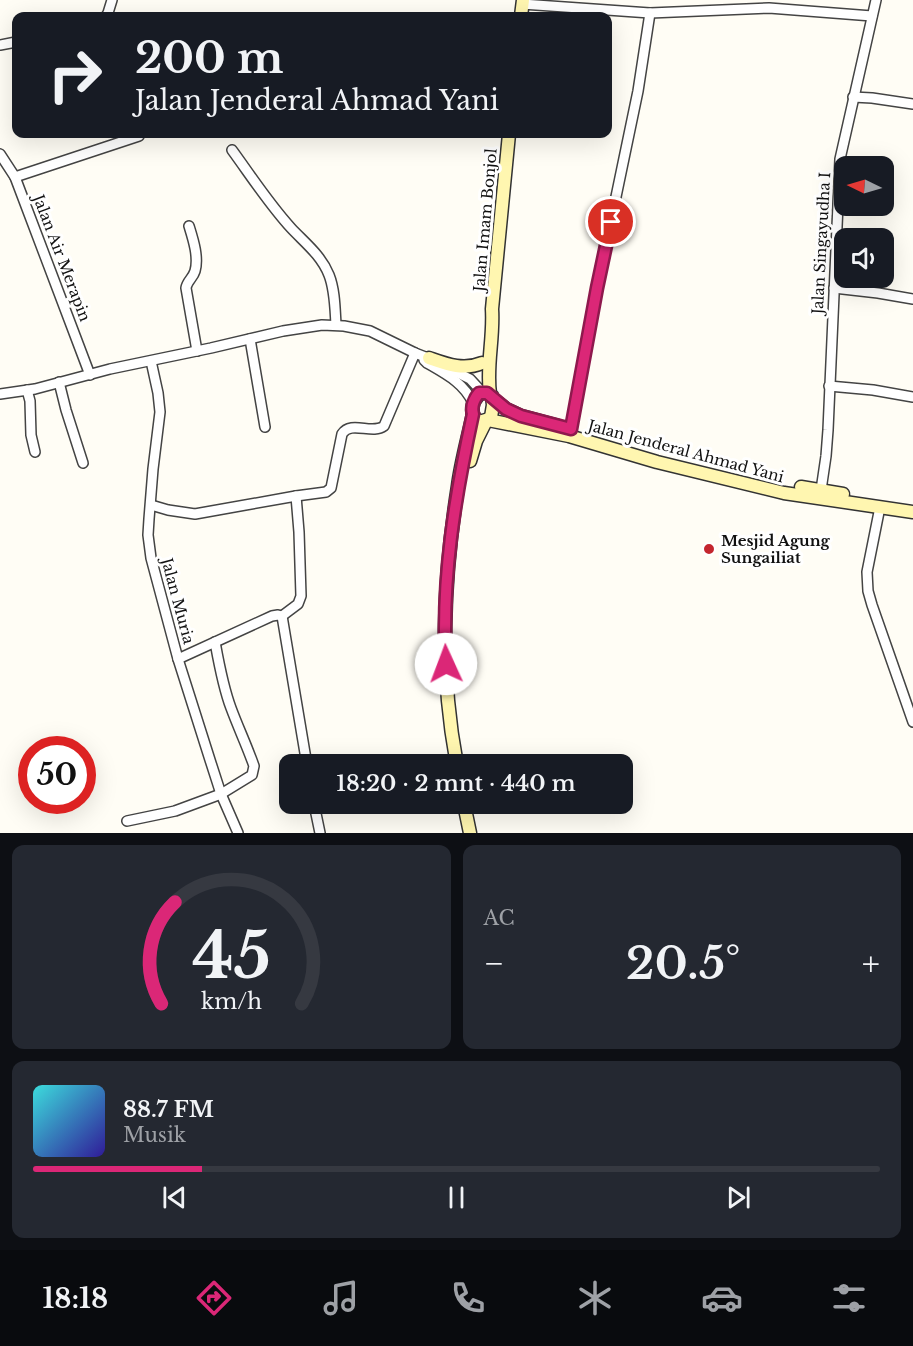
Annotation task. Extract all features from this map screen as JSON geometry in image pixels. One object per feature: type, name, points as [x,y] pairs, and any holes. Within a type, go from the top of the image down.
[{"type":"main road","name":"Jalan Imam Bonjol","points":[[487,394],[493,327],[492,309],[509,138]]},
{"type":"main road","name":"Jalan Imam Bonjol","points":[[487,394],[481,373],[486,326],[492,309]]},
{"type":"main road","points":[[421,356],[463,367],[474,367],[482,363]]},
{"type":"main road","name":"Jalan Jenderal Ahmad Yani","points":[[487,394],[506,409],[521,416],[657,462],[784,493],[913,512]]},
{"type":"main road","points":[[455,754],[450,729],[445,645],[448,556],[458,485],[473,409],[477,395],[487,394],[492,414],[476,441],[463,487],[456,501]]},
{"type":"main road","name":"Jalan Jenderal Ahmad Yani","points":[[473,409],[479,421],[487,420],[570,432],[731,474],[913,506]]},
{"type":"main road","points":[[466,814],[470,833]]},
{"type":"street","name":"Jalan Singayudha I","points":[[837,228],[840,159],[876,0]]},
{"type":"street","points":[[522,7],[650,13],[754,4],[769,8],[872,16]]},
{"type":"street","points":[[570,432],[638,91],[650,13]]},
{"type":"street","points":[[853,97],[913,104]]},
{"type":"street","points":[[15,177],[133,138]]},
{"type":"street","points":[[232,150],[291,227],[321,259],[330,277],[336,325]]},
{"type":"street","name":"Jalan Air Merapin","points":[[0,154],[15,177],[90,375]]},
{"type":"street","points":[[189,226],[195,250],[196,268],[186,288],[197,351]]},
{"type":"street","name":"Jalan Singayudha I","points":[[821,490],[826,456],[834,288]]},
{"type":"street","points":[[834,288],[913,299]]},
{"type":"street","points":[[0,394],[27,390],[304,327],[336,325],[370,332],[470,379],[487,394]]},
{"type":"street","points":[[250,339],[265,427]]},
{"type":"street","points":[[421,356],[427,363],[458,382],[468,393],[473,409]]},
{"type":"street","points":[[151,505],[195,514],[326,492],[331,488],[342,434],[345,430],[352,428],[376,430],[384,426],[421,356]]},
{"type":"street","name":"Jalan Muria","points":[[151,361],[160,412],[148,536],[151,558],[178,659],[272,616],[282,616]]},
{"type":"street","points":[[59,382],[83,463]]},
{"type":"street","points":[[829,386],[913,397]]},
{"type":"street","points":[[27,390],[30,401],[31,435],[36,452]]},
{"type":"street","points":[[296,496],[300,532],[301,596],[298,604],[282,616],[305,754]]},
{"type":"street","points":[[880,507],[867,572],[868,591],[913,722]]},
{"type":"street","points":[[127,821],[175,811],[221,794],[252,775],[254,766],[230,706],[215,642]]},
{"type":"street","points":[[178,659],[221,794],[238,833]]},
{"type":"street","points":[[316,814],[320,833]]},
{"type":"place","name":"Mesjid Agung Sungailiat","points":[[709,549]]},
{"type":"route","points":[[446,664],[445,599],[448,556],[458,485],[474,400],[479,393],[487,393],[506,409],[521,416],[571,429],[611,222]]}]
